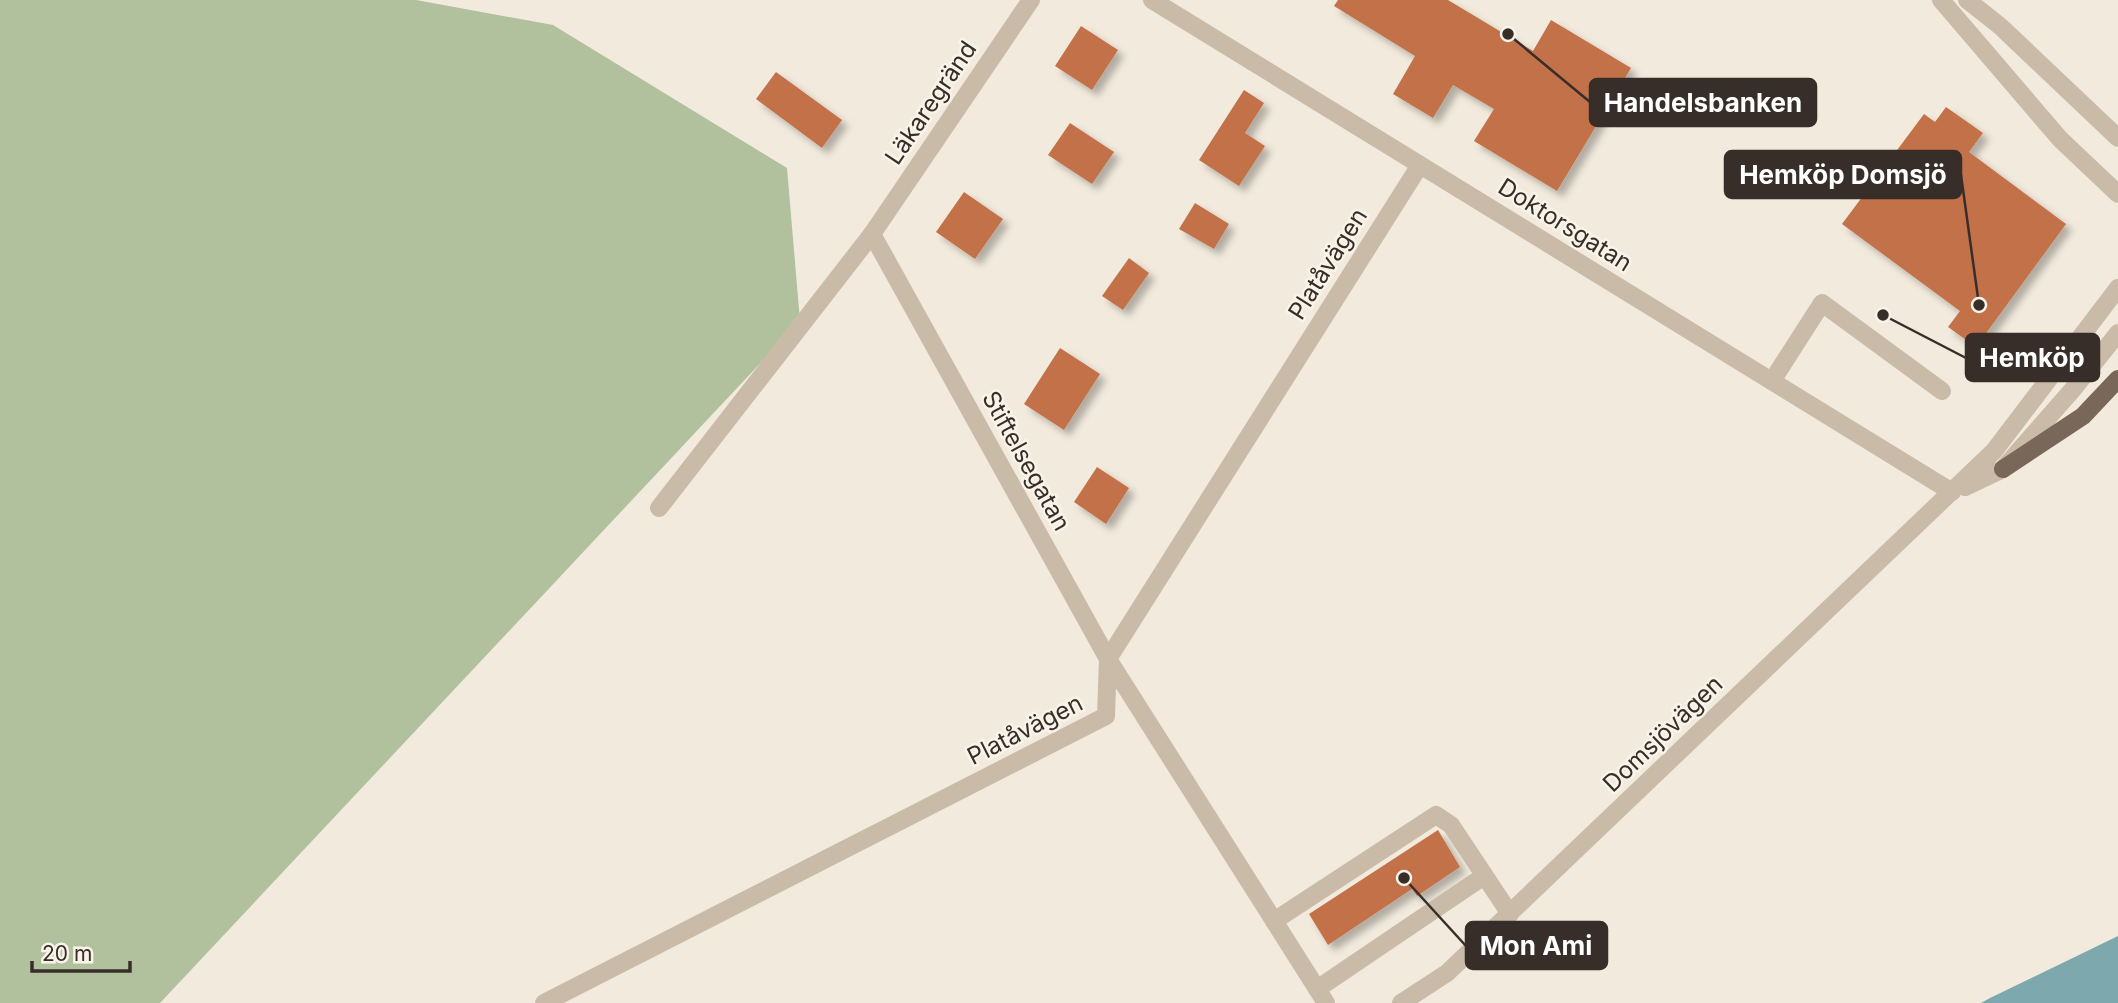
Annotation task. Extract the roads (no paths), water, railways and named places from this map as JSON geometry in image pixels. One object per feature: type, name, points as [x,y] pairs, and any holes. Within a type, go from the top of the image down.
[{"type":"main road","points":[[2003,469],[2083,416],[2118,379]]},
{"type":"street","name":"Läkaregränd","points":[[872,234],[1031,0]]},
{"type":"street","name":"Doktorsgatan","points":[[1152,0],[1952,492]]},
{"type":"street","points":[[1941,0],[2060,139],[2118,194]]},
{"type":"street","points":[[1968,0],[2000,26],[2118,138]]},
{"type":"street","name":"Platåvägen","points":[[544,1003],[1106,716],[1108,659],[1420,165]]},
{"type":"street","points":[[659,508],[872,234]]},
{"type":"street","name":"Stiftelsegatan","points":[[872,234],[1108,659],[1321,996]]},
{"type":"street","name":"Domsjövägen","points":[[1401,1003],[1447,973],[1994,451],[2118,288]]},
{"type":"street","points":[[1772,382],[1822,303],[1942,391]]},
{"type":"street","name":"Domsjövägen","points":[[1952,492],[2003,469],[2118,333]]},
{"type":"street","points":[[1274,921],[1436,815],[1451,825],[1510,914]]},
{"type":"street","points":[[1321,996],[1484,876]]},
{"type":"water","points":[[2118,936],[2118,1003],[1981,1003],[1990,998]]},
{"type":"place","name":"Handelsbanken","points":[[1508,34]]},
{"type":"place","name":"Hemköp Domsjö","points":[[1979,305]]},
{"type":"place","name":"Hemköp","points":[[1883,315]]},
{"type":"place","name":"Mon Ami","points":[[1404,878]]}]
